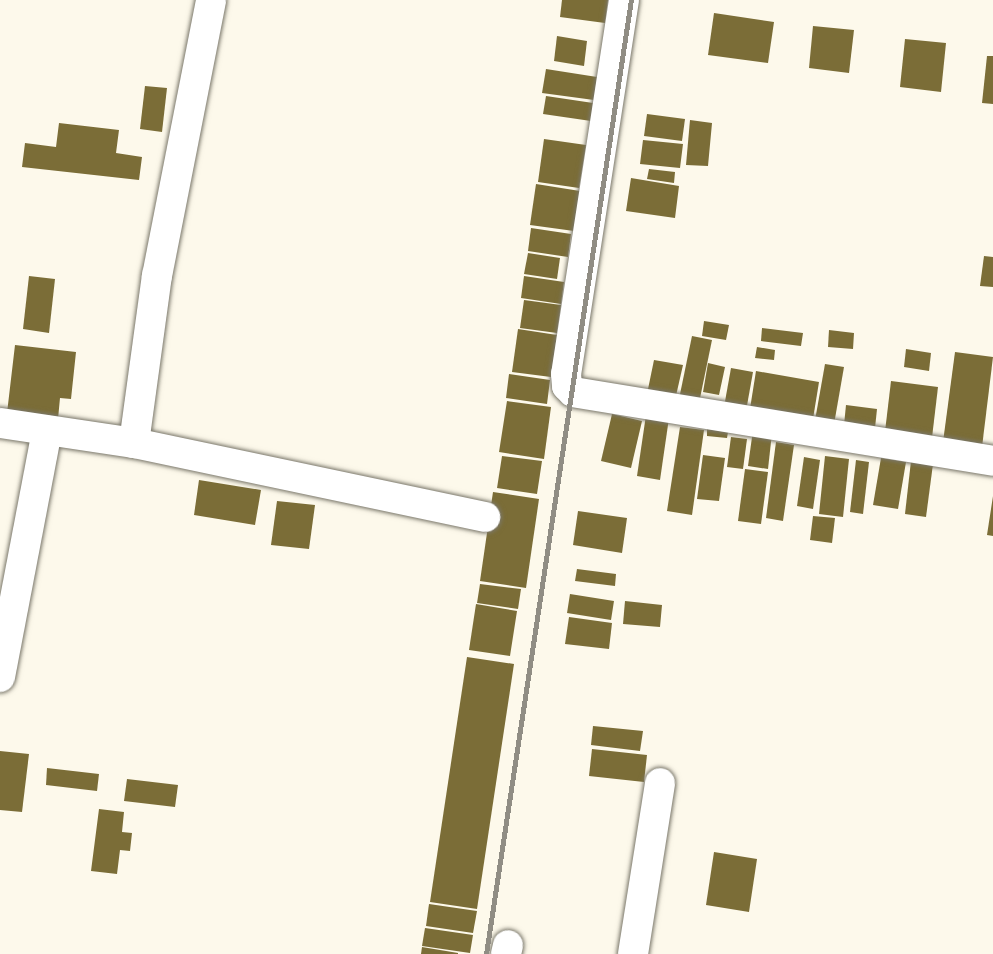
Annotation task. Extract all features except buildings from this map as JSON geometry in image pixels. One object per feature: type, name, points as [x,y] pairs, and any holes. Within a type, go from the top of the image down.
[{"type":"street","points":[[134,443],[157,276],[211,0]]},
{"type":"street","points":[[624,0],[566,374],[567,386],[573,392],[993,461]]},
{"type":"street","points":[[0,423],[134,443],[485,517]]},
{"type":"street","points":[[0,677],[47,430]]},
{"type":"street","points":[[633,954],[660,783]]},
{"type":"railway","points":[[486,954],[631,0]]}]
